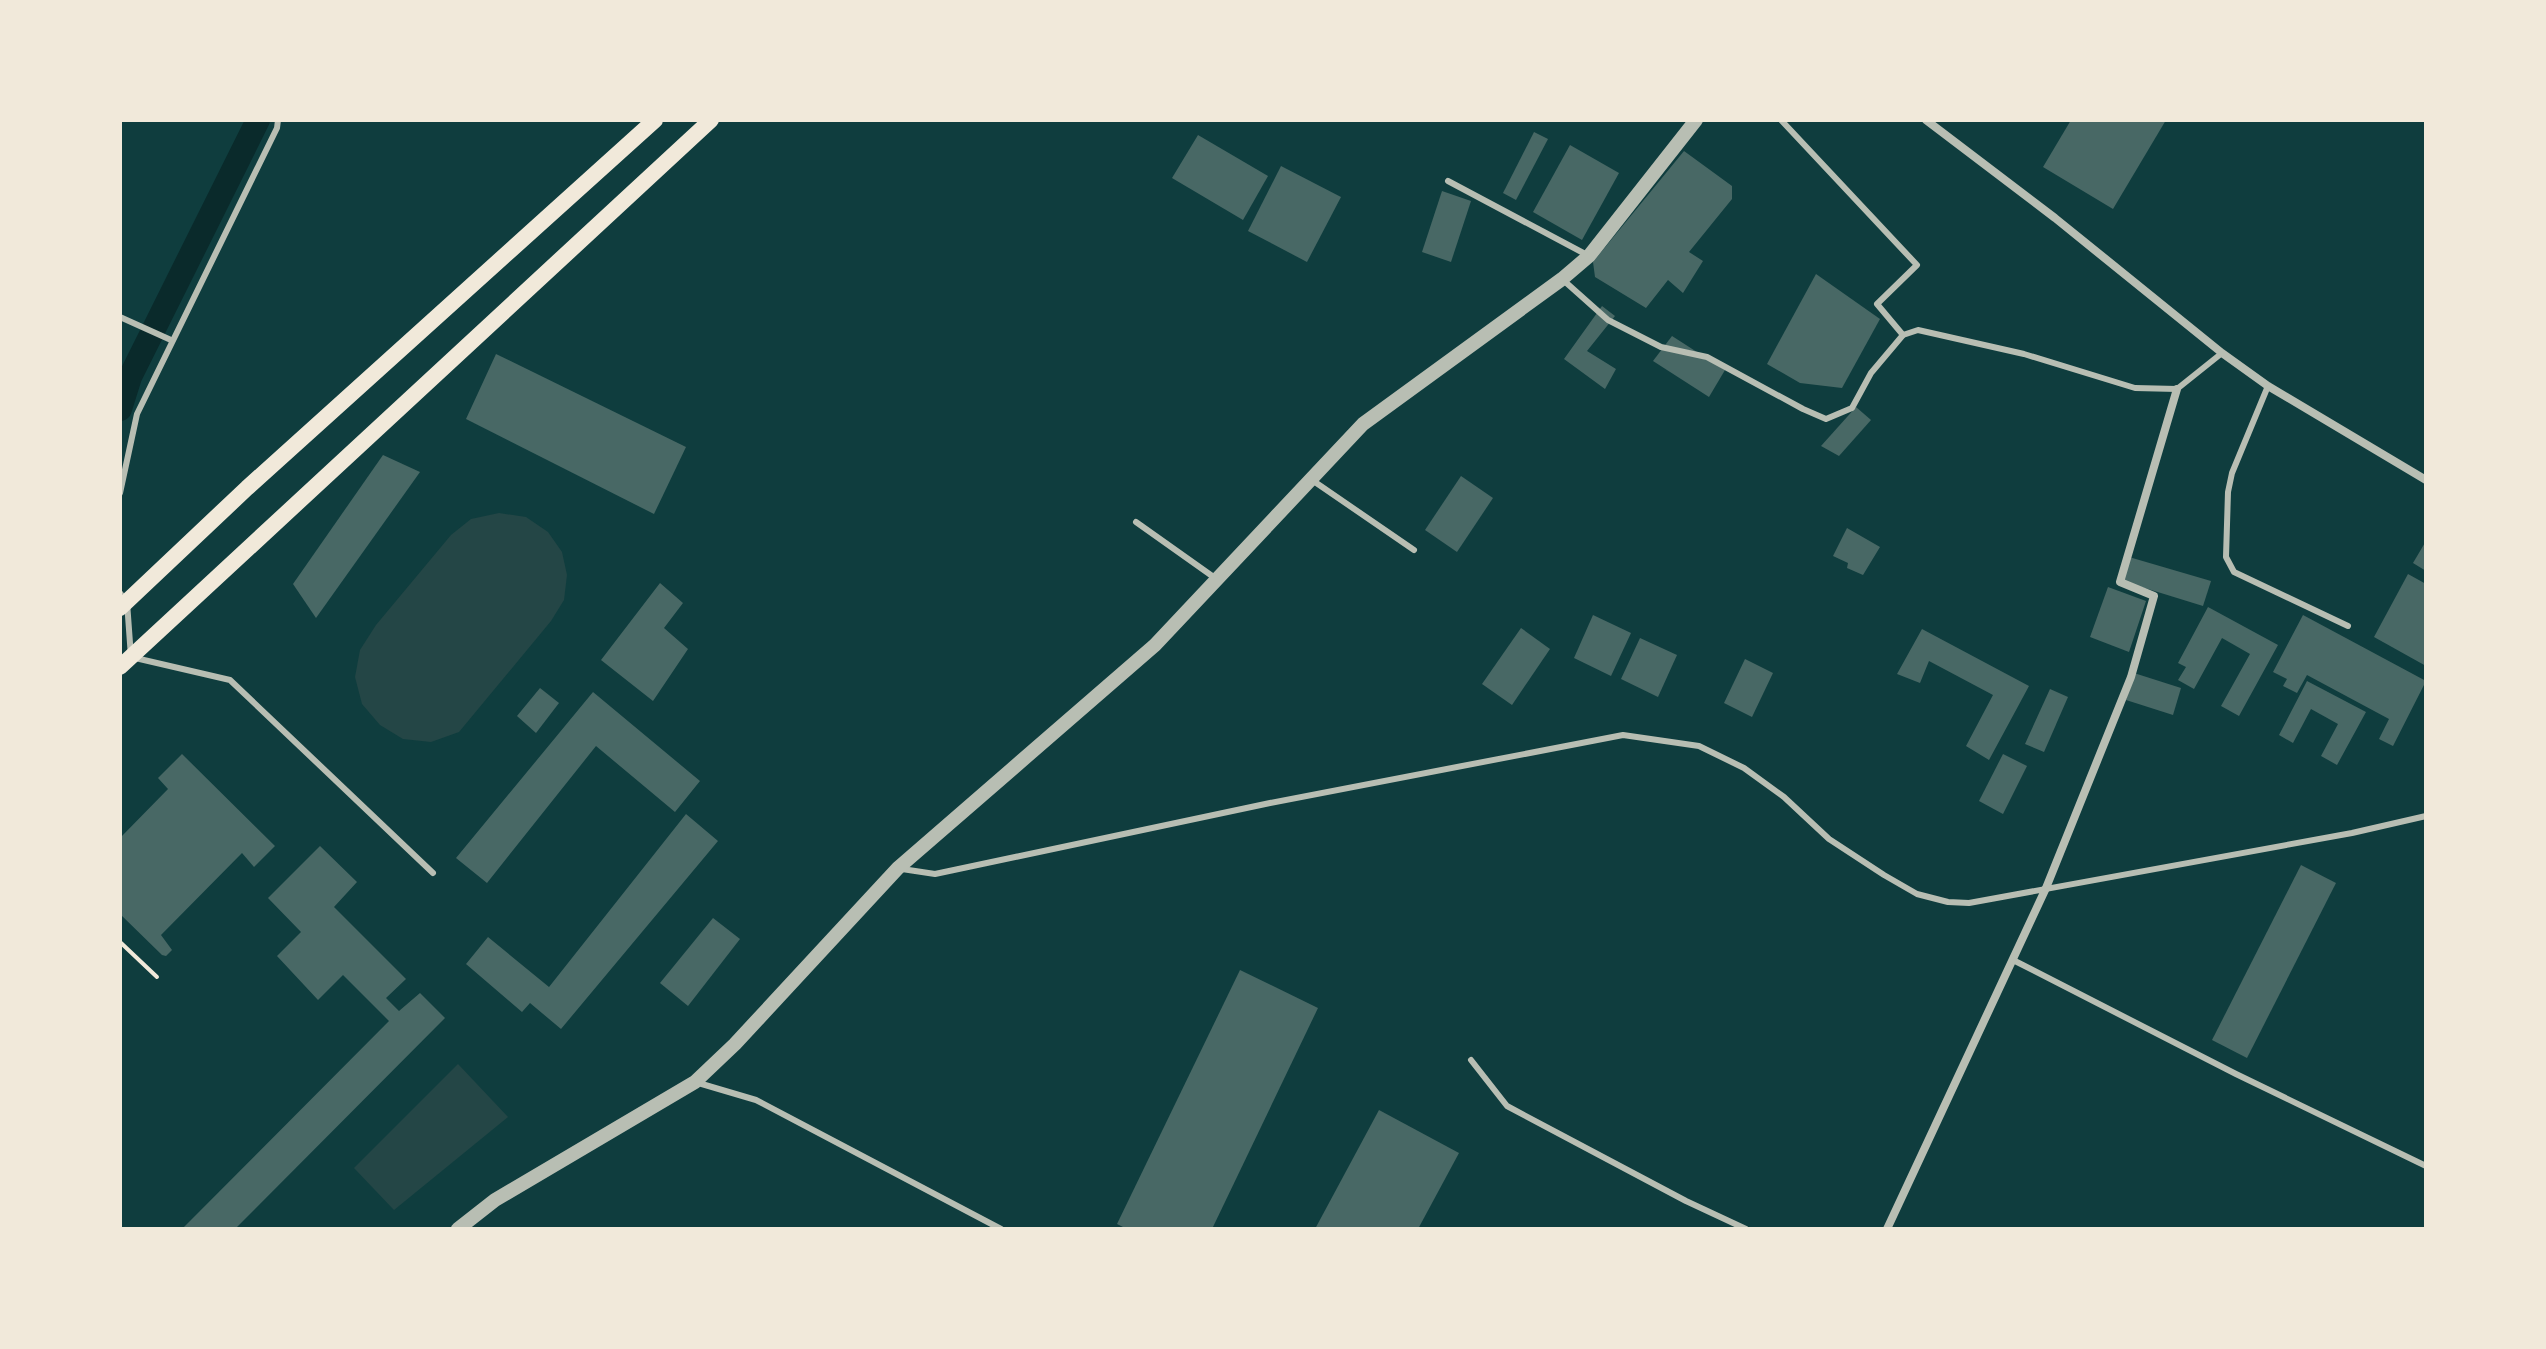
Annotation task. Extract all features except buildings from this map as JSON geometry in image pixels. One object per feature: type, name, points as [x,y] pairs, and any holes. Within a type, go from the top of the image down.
[{"type":"main road","points":[[122,601],[655,120]]},
{"type":"main road","points":[[126,662],[711,120]]},
{"type":"street","points":[[458,1229],[495,1200],[695,1082],[735,1044],[898,868],[1155,645],[1363,424],[1589,256],[1696,120]]},
{"type":"street","points":[[1926,120],[2055,218],[2222,353],[2268,386],[2426,480]]},
{"type":"street","points":[[1887,1229],[2046,888],[2131,677],[2154,596],[2120,582],[2177,389]]},
{"type":"lane","points":[[120,493],[137,414],[277,128],[278,120]]},
{"type":"lane","points":[[1781,120],[1917,265],[1877,304],[1903,335]]},
{"type":"lane","points":[[1448,181],[1589,256]]},
{"type":"lane","points":[[1562,279],[1608,320],[1661,347],[1707,357],[1826,419],[1852,408],[1871,373],[1903,335],[1918,330],[2024,354],[2135,388],[2177,389],[2222,353]]},
{"type":"lane","points":[[120,317],[171,340]]},
{"type":"lane","points":[[2268,386],[2232,473],[2228,492],[2226,557],[2234,572],[2348,626]]},
{"type":"lane","points":[[1312,480],[1414,550]]},
{"type":"lane","points":[[1136,522],[1217,579]]},
{"type":"lane","points":[[122,601],[126,662],[230,680],[433,873]]},
{"type":"lane","points":[[898,868],[935,874],[1270,803],[1623,735],[1699,746],[1744,768],[1784,797],[1829,839],[1917,894],[1948,902],[1969,903],[2352,833],[2426,816]]},
{"type":"lane","points":[[2013,960],[2236,1074],[2426,1166]]},
{"type":"lane","points":[[1471,1060],[1507,1106],[1686,1201],[1746,1229]]},
{"type":"lane","points":[[695,1082],[756,1100],[1001,1229]]},
{"type":"path","points":[[120,942],[157,977]]},
{"type":"shaded area","points":[[499,513],[526,517],[548,532],[562,552],[567,575],[564,600],[551,621],[459,732],[431,742],[403,739],[380,725],[362,704],[355,677],[360,650],[376,625],[451,535],[471,519]]},
{"type":"shaded area","points":[[458,1064],[508,1117],[394,1210],[354,1168]]},
{"type":"waterway","points":[[120,409],[130,377],[258,120]]}]
